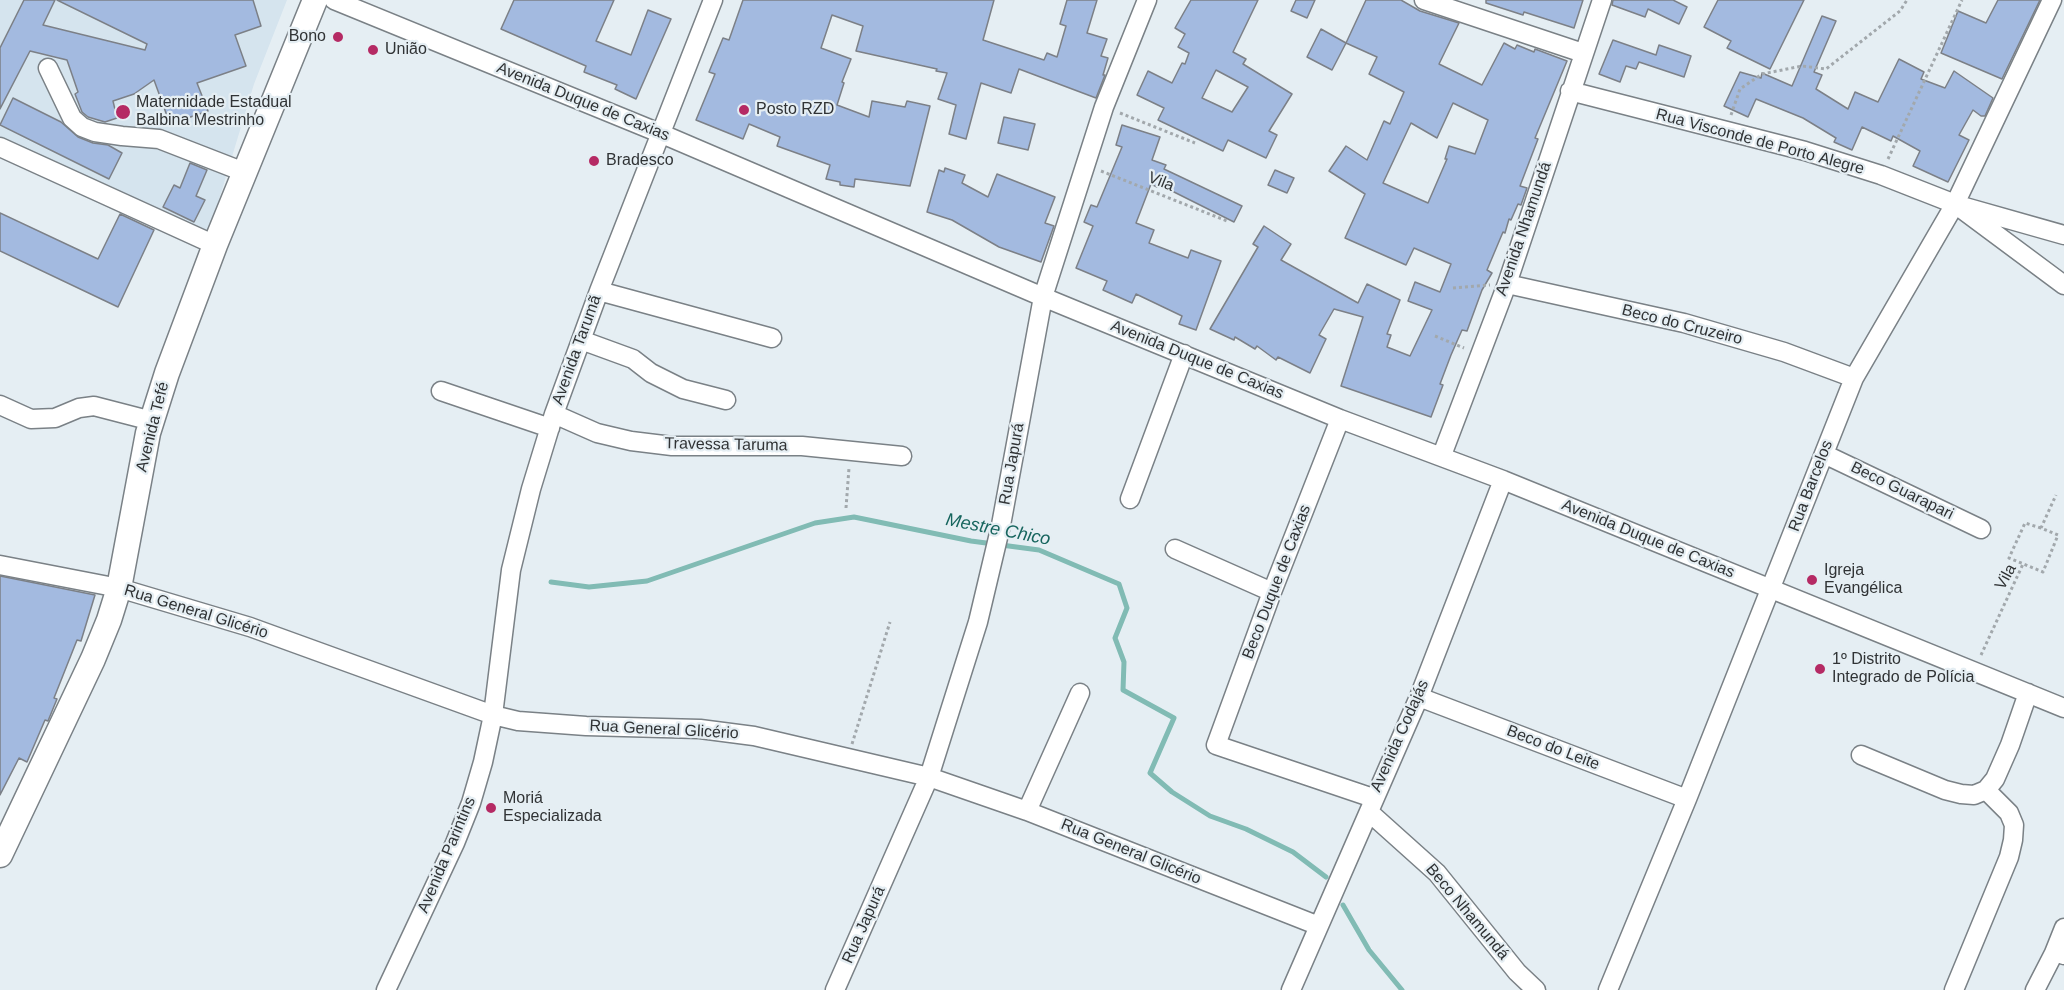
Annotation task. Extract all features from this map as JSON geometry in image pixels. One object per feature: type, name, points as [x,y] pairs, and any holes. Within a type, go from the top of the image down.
[{"type":"main road","name":"Avenida Tefé","points":[[0,855],[93,659],[119,588],[152,421],[167,373],[215,245],[315,0]]},
{"type":"street","name":"Avenida Duque de Caxias","points":[[334,0],[662,134],[1043,297],[1340,419],[1442,455],[2064,708]]},
{"type":"street","name":"Avenida Tarumã","points":[[493,715],[511,570],[531,489],[552,421],[599,291],[713,0]]},
{"type":"street","name":"Rua Japurá","points":[[835,990],[929,777],[978,622],[1001,525],[1043,297],[1104,107],[1147,0]]},
{"type":"street","points":[[1424,0],[1583,53]]},
{"type":"street","name":"Avenida Nhamundá","points":[[1442,455],[1507,284],[1602,0]]},
{"type":"street","name":"Rua Barcelos","points":[[1608,990],[1687,799],[1854,378],[1955,204],[2052,0]]},
{"type":"street","points":[[48,68],[72,118],[82,127],[94,132],[159,139],[244,172]]},
{"type":"street","name":"Rua Visconde de Porto Alegre","points":[[1570,91],[1804,151],[1881,175],[1955,204],[2064,285]]},
{"type":"street","points":[[0,147],[215,245]]},
{"type":"street","points":[[1955,204],[2064,234]]},
{"type":"street","name":"Beco do Cruzeiro","points":[[1507,284],[1684,323],[1784,352],[1854,378]]},
{"type":"street","points":[[599,291],[772,338]]},
{"type":"street","points":[[581,340],[633,359],[651,373],[683,389],[726,400]]},
{"type":"street","points":[[1130,499],[1184,354]]},
{"type":"street","name":"Travessa Taruma","points":[[441,392],[631,441],[672,446],[802,446],[902,456]]},
{"type":"street","points":[[0,405],[31,419],[55,418],[79,408],[94,406],[152,421]]},
{"type":"street","name":"Beco Duque de Caxias","points":[[1340,419],[1272,592],[1216,746],[1371,805]]},
{"type":"street","name":"Beco Guarapari","points":[[1824,454],[1981,529]]},
{"type":"street","name":"Avenida Codajás","points":[[1291,990],[1419,697],[1503,480]]},
{"type":"street","points":[[1175,549],[1272,592]]},
{"type":"street","name":"Rua General Glicério","points":[[0,565],[119,588],[250,627],[493,715],[518,721],[586,726],[700,729],[754,736],[929,777],[1027,811],[1319,926]]},
{"type":"street","points":[[1027,811],[1080,693]]},
{"type":"street","points":[[1861,755],[1945,790],[1974,795],[1986,790],[1995,779],[2028,693]]},
{"type":"street","name":"Beco do Leite","points":[[1419,697],[1687,799]]},
{"type":"street","name":"Avenida Parintins","points":[[386,990],[455,843],[471,802],[483,762],[493,715]]},
{"type":"street","points":[[1954,990],[2009,857],[2013,840],[2014,825],[2009,813],[1986,790]]},
{"type":"street","name":"Beco Nhamundá","points":[[1371,805],[1437,873],[1517,972],[1536,990]]},
{"type":"street","points":[[2035,990],[2059,954],[2064,927]]},
{"type":"path","points":[[1725,131],[1740,89],[1762,74],[1802,66],[1826,69],[1900,11],[1907,0]]},
{"type":"path","points":[[1881,175],[1962,0]]},
{"type":"path","points":[[1104,107],[1195,143]]},
{"type":"path","name":"Vila","points":[[1085,164],[1227,221]]},
{"type":"path","points":[[1453,288],[1507,284]]},
{"type":"path","points":[[1435,336],[1480,354]]},
{"type":"path","points":[[846,508],[850,451]]},
{"type":"path","points":[[2023,564],[2009,558],[2025,523],[2041,528],[2056,495]]},
{"type":"path","name":"Vila","points":[[1974,671],[2023,564],[2043,572],[2058,535],[2041,528]]},
{"type":"path","points":[[848,758],[891,622]]},
{"type":"shaded area","name":"Maternidade Estadual Balbina Mestrinho","points":[[0,0],[287,0],[254,84],[208,236],[0,141]]},
{"type":"building","points":[[24,0],[55,0],[43,25],[145,50],[147,44],[57,0],[253,0],[261,26],[235,35],[246,66],[197,83],[208,111],[170,124],[154,80],[134,94],[113,101],[117,118],[105,122],[88,117],[82,112],[67,60],[30,51],[0,109],[0,48]]},
{"type":"building","points":[[514,0],[614,0],[596,41],[631,55],[648,10],[671,19],[636,99],[615,89],[617,85],[584,72],[586,66],[501,29]]},
{"type":"building","points":[[743,0],[994,0],[983,40],[1044,60],[1047,53],[1057,57],[1066,26],[1060,24],[1067,0],[1097,0],[1087,33],[1107,39],[1101,56],[1108,58],[1103,75],[1105,75],[1096,98],[1019,69],[1011,93],[981,83],[966,139],[949,134],[956,105],[938,99],[947,73],[856,51],[863,26],[832,15],[821,48],[851,59],[842,82],[844,83],[837,105],[869,117],[872,101],[905,107],[907,101],[930,106],[910,186],[855,179],[854,187],[840,185],[840,182],[826,179],[830,165],[777,146],[780,137],[749,124],[743,139],[696,120],[715,74],[709,72],[723,38],[729,40]]},
{"type":"building","points":[[1191,0],[1258,0],[1233,52],[1246,59],[1243,64],[1292,94],[1269,131],[1277,135],[1266,158],[1228,140],[1223,151],[1158,120],[1164,108],[1137,95],[1148,71],[1172,83],[1182,63],[1185,64],[1189,53],[1178,47],[1185,34],[1175,28]],"holes":[[[1216,70],[1248,87],[1232,112],[1202,98]]]},
{"type":"building","points":[[1296,0],[1315,0],[1307,18],[1291,11]]},
{"type":"building","points":[[1366,0],[1401,0],[1420,11],[1459,23],[1439,64],[1482,85],[1504,43],[1515,49],[1517,45],[1534,52],[1535,49],[1567,61],[1535,138],[1538,139],[1520,186],[1527,188],[1521,205],[1518,204],[1511,220],[1509,219],[1505,233],[1503,232],[1487,270],[1492,273],[1482,290],[1467,331],[1462,330],[1451,355],[1431,417],[1341,386],[1363,317],[1334,309],[1319,335],[1326,339],[1310,373],[1278,357],[1276,360],[1257,346],[1255,349],[1235,337],[1234,340],[1210,329],[1258,247],[1253,244],[1264,226],[1291,244],[1281,260],[1358,303],[1367,284],[1400,300],[1387,334],[1391,335],[1387,347],[1410,356],[1432,310],[1408,301],[1415,282],[1440,292],[1451,264],[1414,248],[1406,265],[1345,238],[1365,194],[1329,171],[1346,146],[1367,160],[1384,121],[1390,124],[1404,92],[1369,74],[1377,57],[1346,43]],"holes":[[[1453,103],[1488,120],[1475,154],[1449,146],[1445,159],[1447,159],[1428,203],[1383,183],[1411,123],[1437,138]]]},
{"type":"building","points":[[1486,0],[1583,0],[1574,28],[1524,12],[1523,15],[1486,3]]},
{"type":"building","points":[[1613,0],[1673,0],[1687,7],[1679,24],[1648,9],[1645,17],[1612,5]]},
{"type":"building","points":[[1718,0],[1804,0],[1770,69],[1727,48],[1731,41],[1704,27]]},
{"type":"building","points":[[1998,0],[2040,0],[2002,79],[1941,53],[1958,11],[1986,23]]},
{"type":"building","points":[[1822,16],[1836,21],[1814,72],[1822,75],[1816,89],[1848,109],[1855,92],[1878,102],[1899,59],[1924,72],[1921,79],[1945,88],[1954,71],[1993,98],[1985,116],[1973,110],[1959,135],[1969,140],[1948,182],[1913,166],[1920,151],[1893,136],[1891,141],[1862,127],[1852,150],[1834,142],[1836,138],[1803,118],[1756,99],[1748,117],[1724,106],[1740,72],[1761,78],[1762,73],[1792,86]]},
{"type":"building","points":[[1321,29],[1346,43],[1332,70],[1307,57]]},
{"type":"building","points":[[1613,40],[1656,55],[1659,45],[1691,56],[1684,77],[1639,62],[1636,69],[1626,66],[1620,82],[1599,74]]},
{"type":"building","points":[[13,98],[61,122],[78,137],[93,143],[108,145],[122,153],[109,179],[0,125]]},
{"type":"building","points":[[1004,117],[1035,124],[1028,150],[998,143]]},
{"type":"building","points":[[1122,125],[1160,137],[1152,160],[1166,165],[1164,169],[1242,206],[1234,222],[1158,184],[1157,187],[1151,184],[1136,223],[1154,230],[1149,243],[1188,258],[1191,250],[1221,261],[1196,330],[1179,324],[1182,316],[1136,294],[1132,303],[1103,290],[1107,281],[1076,268],[1093,226],[1084,222],[1091,205],[1097,207],[1122,147],[1116,145]]},
{"type":"building","points":[[190,163],[207,170],[196,196],[205,200],[194,222],[163,207],[174,185],[180,188]]},
{"type":"building","points":[[945,168],[965,175],[962,183],[988,197],[997,174],[1055,197],[1045,223],[1054,226],[1041,262],[999,247],[952,220],[927,212],[939,170],[944,172]]},
{"type":"building","points":[[1275,170],[1294,178],[1287,193],[1268,185]]},
{"type":"building","points":[[0,213],[98,259],[120,214],[154,230],[118,307],[0,251]]},
{"type":"building","points":[[0,576],[95,595],[81,641],[77,640],[54,698],[57,699],[48,721],[45,720],[27,762],[19,758],[0,795]]},
{"type":"waterway","name":"Mestre Chico","points":[[551,582],[589,587],[647,581],[815,523],[854,517],[971,541],[1039,550],[1119,584],[1127,608],[1115,638],[1124,662],[1123,690],[1174,718],[1150,773],[1172,792],[1210,816],[1246,829],[1293,852],[1326,877]]},
{"type":"waterway","name":"Mestre Chico","points":[[1343,905],[1369,950],[1402,990]]},
{"type":"place","name":"Bono","points":[[338,37]]},
{"type":"place","name":"União","points":[[373,50]]},
{"type":"place","name":"Posto RZD","points":[[744,110]]},
{"type":"place","name":"Maternidade Estadual Balbina Mestrinho","points":[[123,112]]},
{"type":"place","name":"Bradesco","points":[[594,161]]},
{"type":"place","name":"Igreja Evangélica","points":[[1812,580]]},
{"type":"place","name":"1º Distrito Integrado de Polícia","points":[[1820,669]]},
{"type":"place","name":"Moriá Especializada","points":[[491,808]]}]
